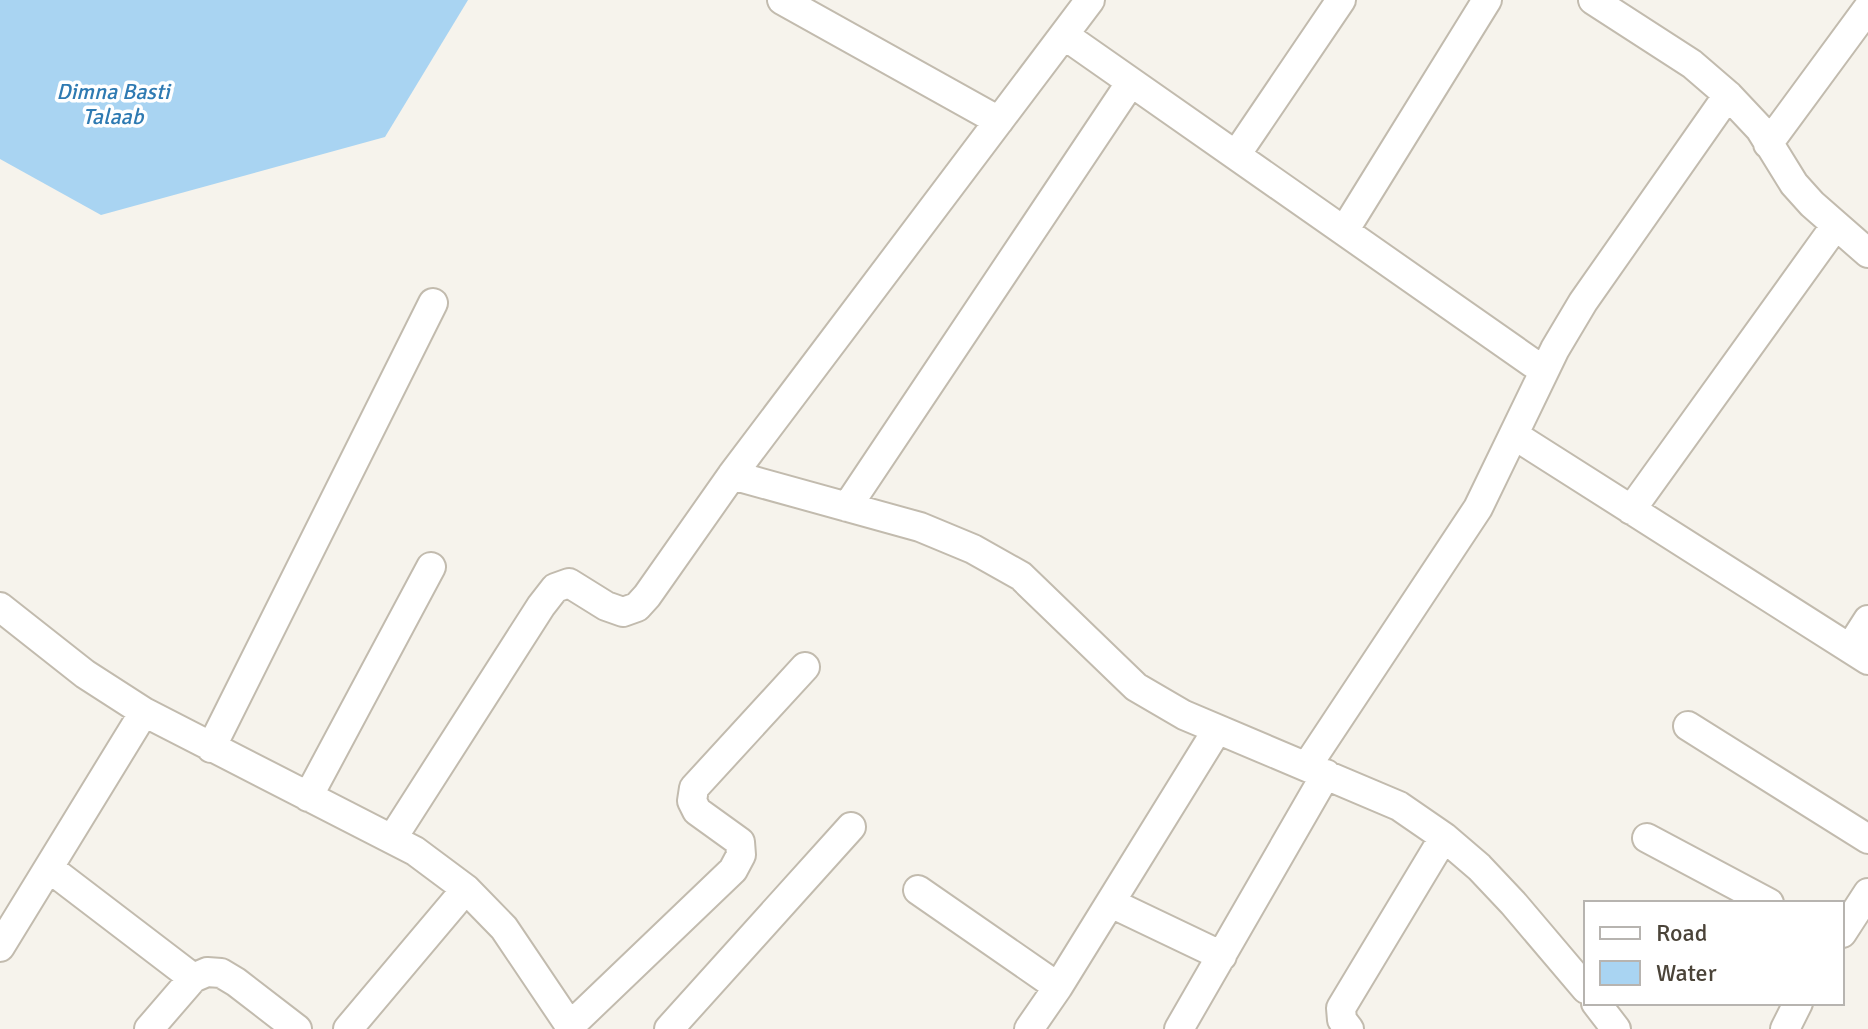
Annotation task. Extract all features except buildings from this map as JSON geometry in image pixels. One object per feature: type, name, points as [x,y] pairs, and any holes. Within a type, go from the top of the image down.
[{"type":"street","points":[[782,0],[999,121]]},
{"type":"street","points":[[392,839],[555,588],[569,583],[606,606],[623,612],[637,607],[732,475],[1090,0]]},
{"type":"street","points":[[1236,155],[1341,0]]},
{"type":"street","points":[[1344,231],[1487,0]]},
{"type":"street","points":[[1593,0],[1692,64],[1728,95],[1760,129],[1794,184],[1868,253]]},
{"type":"street","points":[[1768,144],[1868,8]]},
{"type":"street","points":[[1064,35],[1544,371]]},
{"type":"street","points":[[847,507],[1131,82]]},
{"type":"street","points":[[1179,1029],[1222,956],[1316,770],[1478,508],[1544,371],[1583,302],[1728,95]]},
{"type":"street","points":[[1631,510],[1836,225]]},
{"type":"street","points":[[211,748],[433,303]]},
{"type":"street","points":[[1514,435],[1859,654],[1868,620]]},
{"type":"street","points":[[732,475],[920,527],[973,549],[1021,576],[1136,687],[1217,730],[1399,806],[1444,837],[1479,867],[1513,903],[1584,987]]},
{"type":"street","points":[[308,797],[431,567]]},
{"type":"street","points":[[0,607],[85,674],[144,712],[415,851],[466,889],[504,928],[571,1027],[733,870],[741,855],[740,842],[697,811],[692,801],[694,788],[805,667]]},
{"type":"street","points":[[0,947],[144,712]]},
{"type":"street","points":[[1688,726],[1868,839]]},
{"type":"street","points":[[1029,1029],[1217,730]]},
{"type":"street","points":[[669,1029],[851,827]]},
{"type":"street","points":[[1349,1029],[1342,1020],[1341,1008],[1444,837]]},
{"type":"street","points":[[1647,838],[1765,901]]},
{"type":"street","points":[[49,868],[193,978]]},
{"type":"street","points":[[348,1029],[466,889]]},
{"type":"street","points":[[918,890],[1058,987]]},
{"type":"street","points":[[1844,930],[1868,893]]},
{"type":"street","points":[[1111,903],[1222,956]]},
{"type":"street","points":[[149,1029],[193,978],[207,972],[221,973],[297,1029]]},
{"type":"street","points":[[1598,1005],[1616,1029]]},
{"type":"street","points":[[1785,1029],[1797,1005]]},
{"type":"water","name":"Dimna Basti Talaab","points":[[0,0],[468,0],[385,137],[101,215],[0,159]]}]
